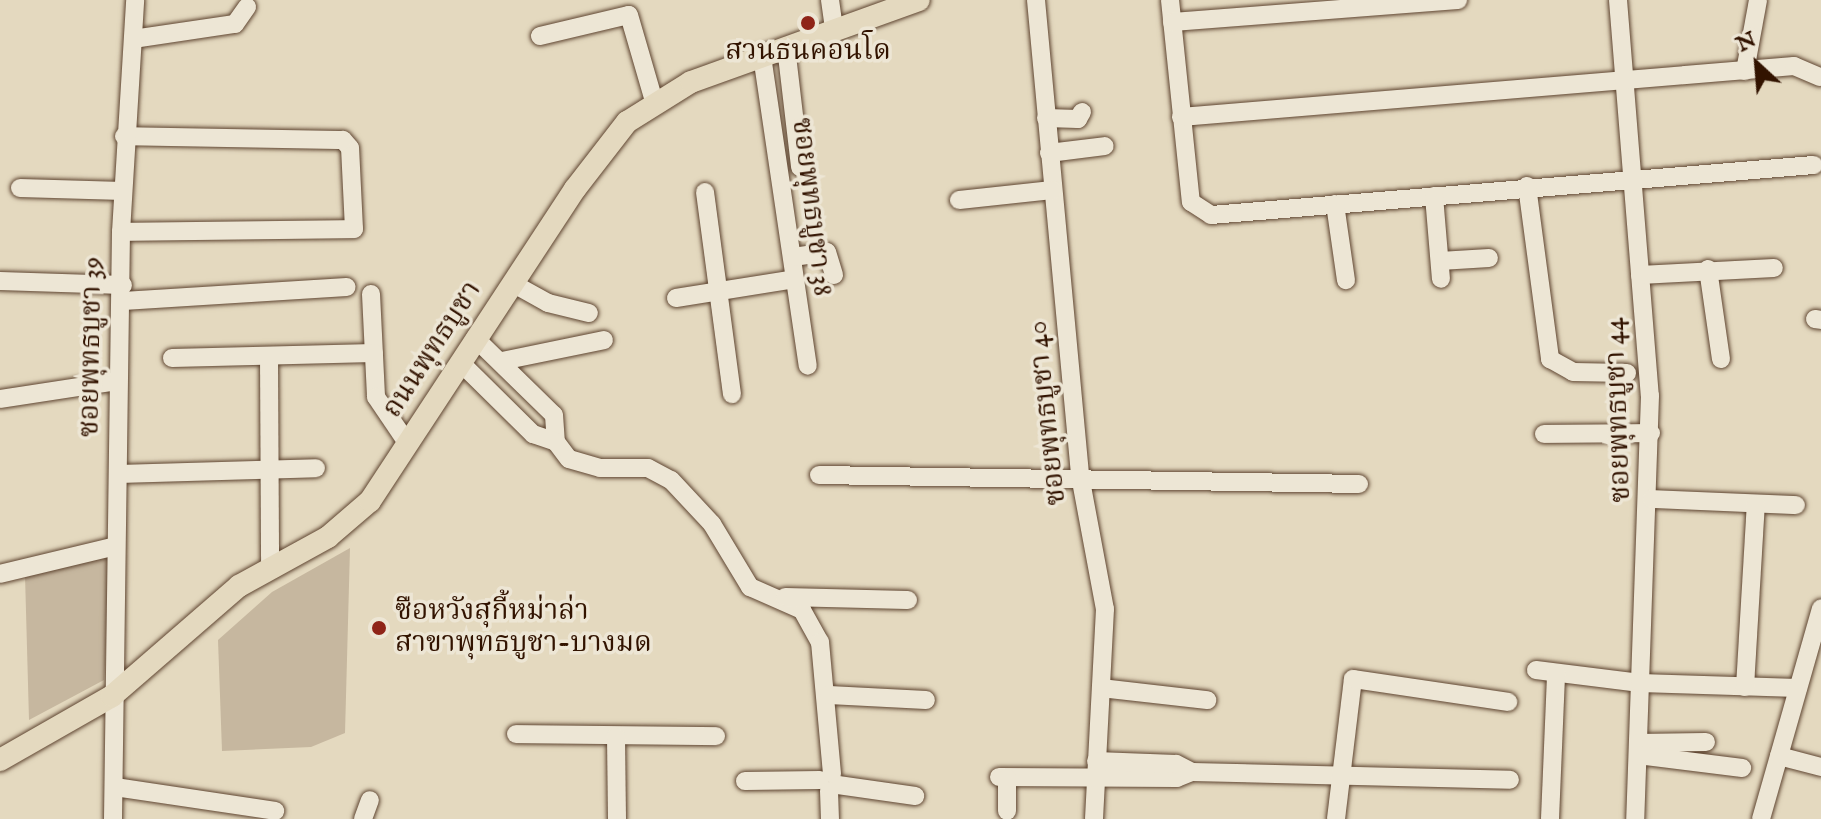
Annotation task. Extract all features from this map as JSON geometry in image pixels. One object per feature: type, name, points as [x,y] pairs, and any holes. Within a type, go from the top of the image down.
[{"type":"main road","name":"ถนนพุทธบูชา","points":[[0,760],[112,696],[270,564],[350,521],[408,444],[475,338],[607,143],[654,101],[762,56],[919,0]]},
{"type":"street","name":"ซอยพุทธบูชา 39","points":[[113,819],[112,696],[119,474],[118,381],[123,293],[121,232],[124,136],[135,0]]},
{"type":"street","points":[[830,0],[834,29]]},
{"type":"street","name":"ซอยพุทธบูชา 40","points":[[1036,0],[1081,481],[1105,609],[1094,819]]},
{"type":"street","points":[[1170,0],[1181,117],[1198,212],[1335,204],[1814,165]]},
{"type":"street","points":[[1172,22],[1458,0]]},
{"type":"street","name":"ซอยพุทธบูชา 44","points":[[1618,0],[1635,179],[1651,433],[1652,499],[1635,819]]},
{"type":"street","points":[[1745,71],[1758,0]]},
{"type":"street","points":[[133,39],[235,24],[247,7]]},
{"type":"street","points":[[540,36],[627,8],[654,101]]},
{"type":"street","points":[[786,47],[800,167]]},
{"type":"street","name":"ซอยพุทธบูชา 38","points":[[762,56],[808,366]]},
{"type":"street","points":[[1181,117],[1627,84],[1794,66],[1820,77]]},
{"type":"street","points":[[1046,118],[1078,119],[1082,112]]},
{"type":"street","points":[[121,232],[354,229],[350,148],[343,140],[124,136]]},
{"type":"street","points":[[1049,153],[1105,146]]},
{"type":"street","points":[[1527,186],[1550,359],[1573,372],[1627,373]]},
{"type":"street","points":[[20,188],[123,191]]},
{"type":"street","points":[[959,200],[1052,190]]},
{"type":"street","points":[[705,192],[732,394]]},
{"type":"street","points":[[1434,196],[1440,270],[1489,258]]},
{"type":"street","points":[[1335,204],[1346,280]]},
{"type":"street","points":[[793,257],[827,252],[834,275]]},
{"type":"street","points":[[1640,275],[1708,269],[1774,268]]},
{"type":"street","points":[[1708,269],[1721,359]]},
{"type":"street","points":[[676,298],[794,279]]},
{"type":"street","points":[[0,281],[123,293],[347,287]]},
{"type":"street","points":[[512,283],[548,303],[589,313]]},
{"type":"street","points":[[371,294],[378,404],[408,444]]},
{"type":"street","points":[[475,338],[554,415],[556,442]]},
{"type":"street","points":[[502,361],[604,340]]},
{"type":"street","points":[[172,358],[374,353]]},
{"type":"street","points":[[269,356],[270,564]]},
{"type":"street","points":[[460,362],[533,434],[556,442],[577,465],[648,468],[671,480],[712,524],[750,587],[785,597],[908,600]]},
{"type":"street","points":[[0,399],[118,381]]},
{"type":"street","points":[[1544,434],[1651,433]]},
{"type":"street","points":[[119,474],[316,468]]},
{"type":"street","points":[[819,475],[1359,484]]},
{"type":"street","points":[[1652,499],[1796,505]]},
{"type":"street","points":[[1745,687],[1756,504]]},
{"type":"street","points":[[0,574],[116,546]]},
{"type":"street","points":[[785,597],[820,642],[829,695],[830,819]]},
{"type":"street","points":[[1761,819],[1821,608]]},
{"type":"street","points":[[1536,670],[1640,683],[1798,688]]},
{"type":"street","points":[[1550,819],[1556,673]]},
{"type":"street","points":[[1336,819],[1338,776],[1353,679],[1508,702]]},
{"type":"street","points":[[1101,688],[1207,700]]},
{"type":"street","points":[[829,695],[926,700]]},
{"type":"street","points":[[516,734],[716,736]]},
{"type":"street","points":[[616,737],[617,819]]},
{"type":"street","points":[[1638,749],[1706,742]]},
{"type":"street","points":[[1638,749],[1742,768]]},
{"type":"street","points":[[1779,756],[1821,767]]},
{"type":"street","points":[[1007,811],[1003,778],[1096,769],[1510,780]]},
{"type":"street","points":[[745,781],[830,782],[915,796]]},
{"type":"street","points":[[115,787],[275,811]]},
{"type":"street","points":[[363,819],[370,800]]},
{"type":"shaded area","points":[[350,548],[345,733],[311,747],[222,751],[218,640],[272,592]]},
{"type":"shaded area","points":[[111,553],[104,680],[29,720],[25,575]]},
{"type":"place","name":"สวนธนคอนโด","points":[[808,23]]},
{"type":"place","name":"ซือหวังสุกี้หม่าล่า สาขาพุทธบูชา-บางมด","points":[[379,628]]}]
